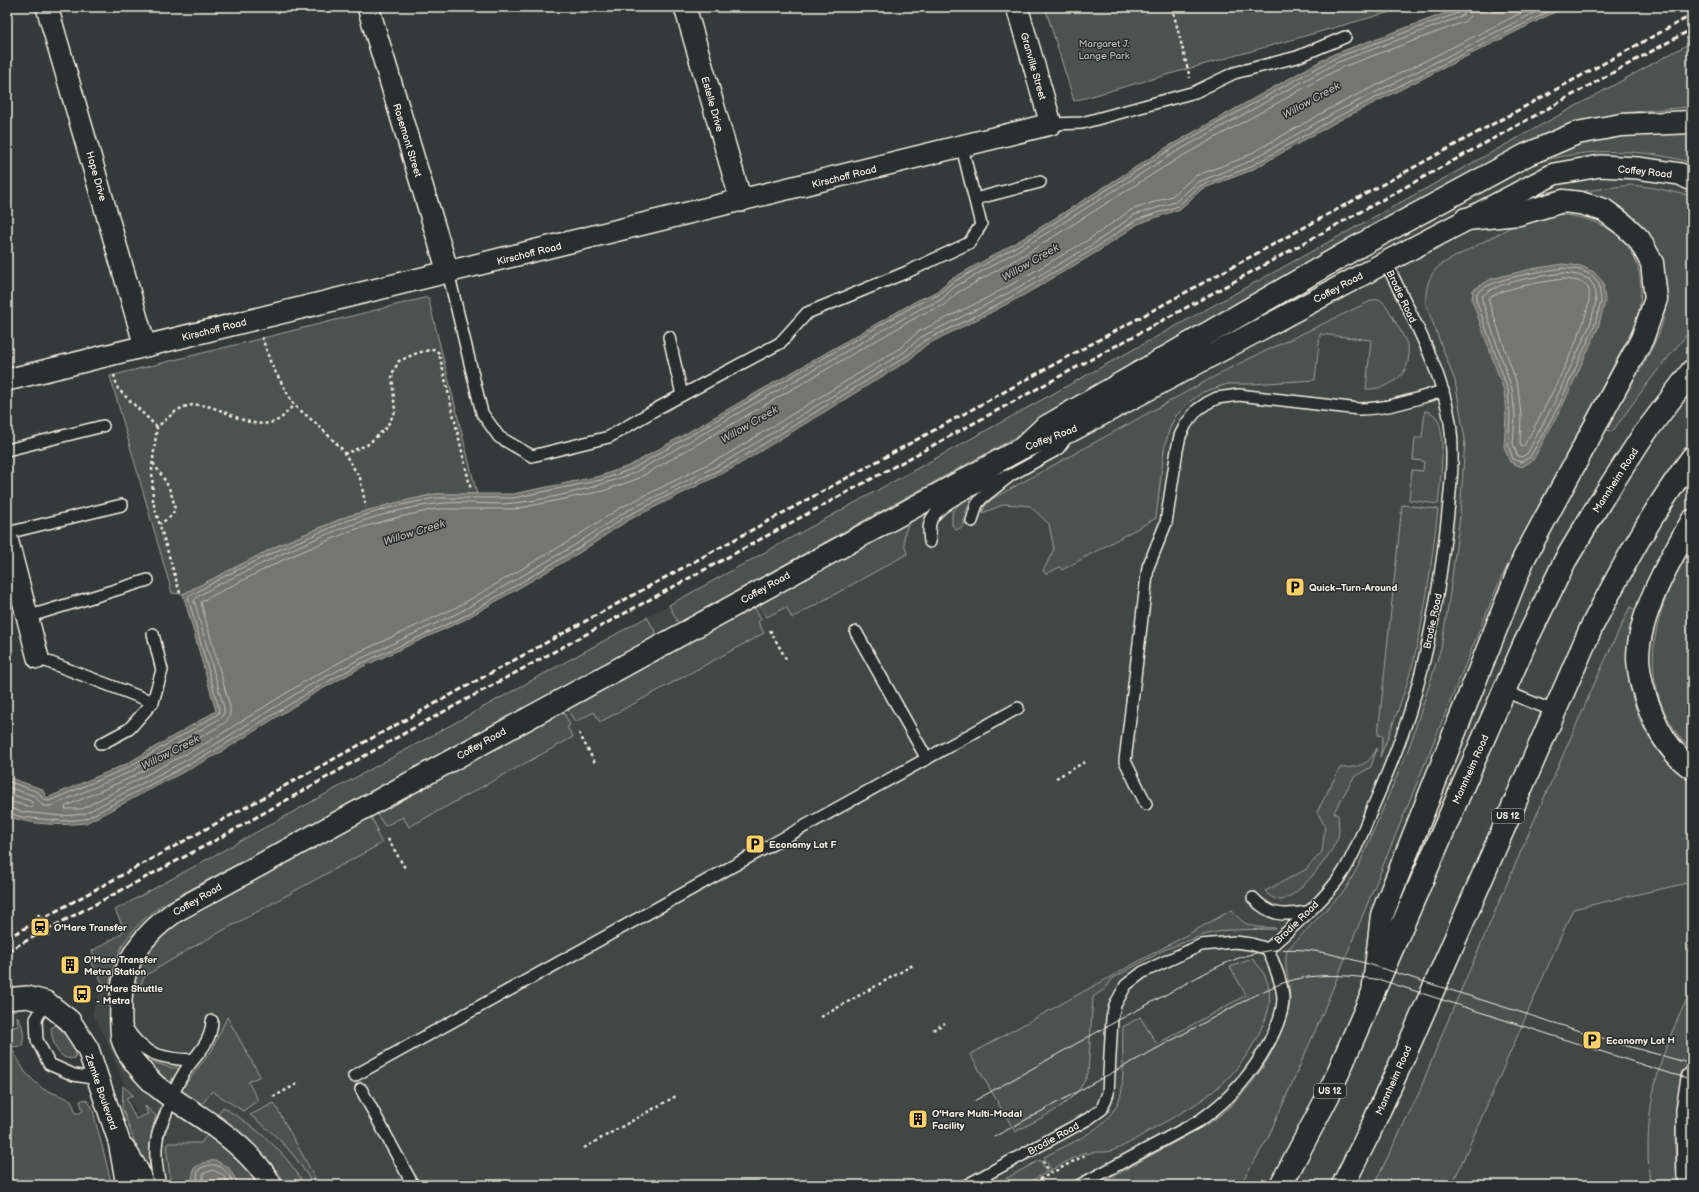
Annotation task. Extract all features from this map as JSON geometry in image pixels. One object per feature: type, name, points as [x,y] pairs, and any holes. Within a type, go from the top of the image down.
[{"type":"main road","points":[[1024,447],[1044,428],[1202,336],[1357,247],[1526,155],[1578,132],[1621,125],[1692,122]]},
{"type":"main road","points":[[1373,993],[1382,915],[1524,558],[1642,339],[1656,299],[1652,263],[1639,239],[1623,224],[1604,210],[1580,203],[1563,201],[1519,214],[1466,219]]},
{"type":"main road","name":"Mannheim Road","points":[[1281,1185],[1328,1096],[1525,643],[1569,555],[1600,502],[1642,437],[1692,371]]},
{"type":"main road","name":"Mannheim Road","points":[[1343,1185],[1368,1135],[1405,1054],[1592,626],[1625,562],[1665,495],[1692,458]]},
{"type":"main road","points":[[1692,521],[1665,567],[1643,624],[1638,658],[1643,692],[1656,727],[1676,753],[1692,768]]},
{"type":"street","name":"Hope Drive","points":[[47,7],[145,346]]},
{"type":"street","name":"Rosemont Street","points":[[368,7],[448,272]]},
{"type":"street","name":"Estelle Drive","points":[[685,7],[742,201]]},
{"type":"street","name":"Granville Street","points":[[1017,7],[1051,124]]},
{"type":"street","name":"Kirschoff Road","points":[[7,380],[1051,124]]},
{"type":"street","name":"Coffey Road","points":[[271,1185],[265,1174],[252,1157],[215,1127],[160,1089],[146,1076],[130,1056],[122,1040],[122,996],[125,975],[134,954],[146,936],[157,925],[176,911],[1024,447],[1071,431],[1466,219],[1554,174],[1600,166],[1638,168],[1680,174],[1692,180]]},
{"type":"street","points":[[7,539],[38,658]]},
{"type":"street","name":"Zemke Boulevard","points":[[7,999],[27,997],[46,1002],[70,1021],[88,1049],[119,1141],[127,1185]]},
{"type":"street","points":[[1688,1185],[1687,1110],[1692,1078]]},
{"type":"street","name":"Zemke Boulevard","points":[[119,1141],[138,1171],[143,1185]]},
{"type":"lane","points":[[1051,124],[1082,123],[1195,92],[1234,73],[1297,57],[1345,37]]},
{"type":"lane","points":[[448,272],[482,413],[499,437],[532,456],[609,437],[682,395],[780,343],[807,313],[907,272],[969,243],[981,225],[962,147]]},
{"type":"lane","points":[[975,199],[1040,182]]},
{"type":"lane","name":"Brodie Road","points":[[1268,949],[1324,896],[1342,874],[1354,852],[1398,746],[1411,710],[1421,673],[1436,604],[1452,474],[1450,421],[1443,391],[1429,355],[1386,262]]},
{"type":"lane","points":[[670,337],[682,395]]},
{"type":"lane","points":[[1146,804],[1125,761],[1148,567],[1166,523],[1180,436],[1192,415],[1206,403],[1217,398],[1228,396],[1240,395],[1359,409],[1374,409],[1388,407],[1443,391]]},
{"type":"lane","points":[[7,450],[103,426]]},
{"type":"lane","points":[[972,521],[977,504],[982,498],[1011,475],[1058,449],[1071,431]]},
{"type":"lane","points":[[930,542],[928,530],[932,518],[939,510],[948,503],[989,481],[1011,475]]},
{"type":"lane","points":[[7,533],[122,505]]},
{"type":"lane","points":[[27,617],[148,580]]},
{"type":"lane","points":[[856,632],[927,759]]},
{"type":"lane","points":[[101,744],[129,729],[153,702],[162,670],[153,634]]},
{"type":"lane","points":[[38,658],[153,702]]},
{"type":"lane","points":[[1504,692],[1554,711]]},
{"type":"lane","points":[[354,1076],[1018,708]]},
{"type":"lane","points":[[1253,898],[1265,909],[1285,916],[1307,912]]},
{"type":"lane","name":"Brodie Road","points":[[967,1185],[1102,1109],[1109,1086],[1112,1018],[1115,1005],[1126,984],[1143,972],[1201,945],[1235,942],[1268,949]]},
{"type":"lane","name":"Brodie Road","points":[[1080,1185],[1199,1121],[1216,1109],[1251,1073],[1274,1033],[1282,1007],[1282,987],[1268,949]]},
{"type":"lane","points":[[46,1002],[36,1019],[37,1040],[49,1064],[74,1075],[98,1079]]},
{"type":"lane","points":[[121,1020],[133,1040],[150,1052],[170,1059],[193,1060]]},
{"type":"lane","points":[[160,1185],[157,1173],[156,1148],[159,1131],[171,1096],[193,1060],[208,1041],[212,1021]]},
{"type":"lane","points":[[361,1089],[413,1185]]},
{"type":"path","points":[[1172,7],[1195,92]]},
{"type":"path","points":[[262,337],[271,364],[294,405],[319,426],[341,448],[360,478],[366,507]]},
{"type":"path","points":[[344,454],[366,445],[386,428],[394,412],[392,374],[399,361],[416,353],[434,349],[439,353],[471,490]]},
{"type":"path","points":[[113,374],[118,389],[157,427]]},
{"type":"path","points":[[180,593],[153,502],[152,463],[157,427],[183,407],[198,403],[208,405],[246,420],[263,423],[278,420],[294,405]]},
{"type":"path","points":[[152,463],[169,485],[175,510],[170,517],[160,524]]},
{"type":"path","points":[[770,630],[786,659]]},
{"type":"path","points":[[579,733],[595,763]]},
{"type":"path","points":[[1056,778],[1085,762]]},
{"type":"path","points":[[388,839],[405,868]]},
{"type":"path","points":[[38,914],[49,936]]},
{"type":"path","points":[[821,1017],[913,965]]},
{"type":"path","points":[[859,995],[862,999]]},
{"type":"path","points":[[933,1030],[945,1023]]},
{"type":"path","points":[[273,1096],[299,1083]]},
{"type":"path","points":[[584,1148],[676,1096]]},
{"type":"path","points":[[638,1118],[640,1122]]},
{"type":"path","points":[[1029,1185],[1087,1154]]},
{"type":"path","points":[[1042,1158],[1050,1173]]},
{"type":"shaded area","points":[[1692,42],[1692,1185],[166,1185],[105,1037],[92,1013],[124,929],[115,910]]},
{"type":"green space","name":"Margaret J. Lange Park","points":[[1045,7],[1408,7],[1074,101]]},
{"type":"green space","points":[[1692,42],[1692,107],[1610,115],[1562,127],[1218,315],[1096,393],[678,623],[669,605]]},
{"type":"green space","points":[[1692,130],[1692,163],[1673,158],[1636,152],[1598,152],[1542,161],[1540,154],[1577,143],[1615,137]]},
{"type":"green space","points":[[1631,185],[1655,188],[1692,196],[1692,328],[1650,380],[1612,432],[1605,429],[1641,369],[1659,333],[1664,316],[1666,282],[1663,266],[1657,249],[1649,235],[1638,221],[1620,207],[1584,191]]},
{"type":"green space","points":[[1549,214],[1573,216],[1594,222],[1611,231],[1625,243],[1635,259],[1640,277],[1641,299],[1636,323],[1500,580],[1319,1022],[1267,1140],[1240,1185],[1098,1185],[1211,1122],[1232,1104],[1251,1084],[1259,1074],[1273,1050],[1288,1013],[1290,992],[1286,968],[1287,950],[1345,890],[1359,865],[1410,745],[1441,648],[1460,516],[1465,439],[1455,381],[1426,305],[1428,283],[1440,265],[1524,220]]},
{"type":"green space","points":[[428,297],[477,494],[435,494],[348,516],[279,545],[183,594],[172,593],[110,376]]},
{"type":"green space","points":[[1379,299],[1384,303],[1390,312],[1403,335],[1408,349],[1409,358],[1407,366],[1397,379],[1383,387],[1366,389],[1371,340],[1320,334],[1315,380],[1228,384],[1203,392],[1188,403],[1175,417],[1169,430],[1164,450],[1156,518],[1062,570],[1060,567],[1046,574],[1043,571],[1054,549],[1049,524],[1030,506],[1005,504],[982,513],[985,506],[992,499],[1230,368],[1373,300]]},
{"type":"green space","points":[[1425,411],[1436,417],[1441,433],[1442,458],[1438,504],[1409,500],[1412,470],[1423,471],[1424,461],[1413,460],[1415,438],[1422,438]]},
{"type":"green space","points":[[970,498],[971,501],[964,516],[964,526],[956,530],[952,525],[952,512],[960,503]]},
{"type":"green space","points":[[1402,505],[1438,509],[1431,566],[1414,659],[1407,684],[1380,757],[1383,736],[1378,735]]},
{"type":"green space","points":[[910,520],[904,537],[907,554],[792,618],[786,607],[767,617],[758,603]]},
{"type":"green space","points":[[1692,538],[1692,750],[1676,732],[1661,704],[1655,680],[1653,656],[1656,632],[1662,609]]},
{"type":"green space","points":[[754,606],[761,619],[758,622],[764,633],[600,722],[594,712],[575,722],[567,708]]},
{"type":"green space","points":[[1630,607],[1636,610],[1628,646],[1627,662],[1636,710],[1643,726],[1660,754],[1673,768],[1692,783],[1692,882],[1573,909],[1452,1185],[1374,1185],[1418,1095],[1443,1032],[1537,814]]},
{"type":"green space","points":[[647,617],[657,635],[160,906],[129,935],[120,950],[109,985],[103,984],[92,963],[96,960],[92,951],[121,934],[124,929],[115,910]]},
{"type":"green space","points":[[563,711],[570,725],[567,727],[573,737],[409,827],[403,817],[385,826],[376,813]]},
{"type":"green space","points":[[1377,748],[1371,767],[1354,777],[1334,812],[1338,815],[1338,837],[1322,863],[1314,874],[1296,892],[1281,900],[1270,896],[1265,891],[1305,870],[1322,852],[1325,826],[1317,812],[1340,768],[1358,766],[1366,762],[1374,754]]},
{"type":"green space","points":[[371,817],[378,830],[376,832],[382,843],[191,948],[145,976],[141,984],[134,982],[139,966],[157,937],[181,920]]},
{"type":"green space","points":[[1232,910],[1241,920],[1250,925],[1276,929],[1227,930],[1203,935],[1164,950],[1112,979],[1106,988],[1093,997],[1088,1073],[1083,1084],[1076,1093],[1058,1108],[1015,1132],[970,1054]]},
{"type":"green space","points":[[1252,959],[1263,972],[1269,987],[1270,995],[1268,1012],[1245,1058],[1233,1072],[1206,1097],[1124,1145],[1108,1152],[1094,1152],[1087,1154],[1085,1152],[1051,1170],[1044,1157],[1080,1138],[1103,1123],[1112,1113],[1118,1102],[1123,1081],[1123,1027],[1140,1017],[1157,1044],[1246,995],[1230,967]]},
{"type":"green space","points":[[1692,989],[1692,1047],[1680,1092],[1676,1116],[1675,1145],[1677,1185],[1650,1185],[1648,1132],[1655,1084],[1670,1037]]},
{"type":"green space","points":[[17,1016],[22,1026],[23,1042],[22,1046],[11,1047],[25,1072],[43,1089],[71,1100],[76,1113],[83,1111],[80,1101],[86,1099],[92,1107],[112,1185],[7,1185],[7,1029],[18,1026]]},
{"type":"green space","points":[[227,1017],[260,1076],[248,1082],[258,1100],[243,1111],[212,1091],[201,1106],[181,1090],[212,1050]]},
{"type":"green space","points":[[56,1025],[73,1045],[76,1054],[75,1058],[64,1057],[60,1054],[54,1044],[51,1028]]},
{"type":"green space","points":[[149,1061],[172,1068],[177,1067],[179,1070],[170,1082],[168,1082]]},
{"type":"green space","points":[[123,1086],[133,1095],[126,1098],[136,1119],[148,1114],[145,1106],[156,1116],[150,1148],[151,1180],[149,1180],[122,1108]]},
{"type":"green space","points":[[274,1103],[319,1185],[313,1185],[307,1174],[286,1146],[250,1115]]},
{"type":"green space","points":[[223,1107],[259,1132],[279,1150],[297,1172],[305,1185],[286,1185],[264,1155],[236,1131],[216,1117]]},
{"type":"green space","points":[[208,1134],[233,1152],[263,1185],[171,1185],[167,1154],[168,1143],[201,1143]]},
{"type":"green space","points":[[1040,1160],[1047,1172],[1024,1185],[1008,1185],[1005,1179]]},
{"type":"water","name":"Willow Creek","points":[[1462,7],[1569,7],[1555,12],[1338,121],[1250,171],[1202,189],[1180,209],[1138,224],[1097,252],[1024,295],[926,345],[909,360],[733,468],[627,521],[579,553],[464,620],[362,667],[315,693],[218,754],[86,823],[46,824],[7,816],[7,777],[42,789],[47,798],[126,764],[216,711],[183,594],[279,545],[348,516],[435,494],[513,494],[600,476],[631,465],[916,301],[936,292],[948,281],[1022,239],[1169,146],[1315,64],[1334,54]]},
{"type":"water","points":[[1563,264],[1581,266],[1594,272],[1603,282],[1605,302],[1598,328],[1562,407],[1533,460],[1522,467],[1510,462],[1504,446],[1506,416],[1504,391],[1472,300],[1473,290],[1491,279],[1531,269]]},
{"type":"water","points":[[215,1160],[229,1168],[239,1185],[194,1185],[192,1178],[194,1168],[202,1163]]},
{"type":"tram line","points":[[974,1101],[1118,1020],[1215,968],[1241,957],[1267,951],[1293,949],[1316,951],[1365,963],[1624,1045],[1692,1064]]},
{"type":"tram line","points":[[994,1137],[1255,995],[1283,983],[1307,977],[1319,976],[1344,976],[1381,980],[1668,1073],[1692,1079]]},
{"type":"railway","points":[[7,938],[1692,15]]},
{"type":"railway","points":[[7,951],[216,840],[412,729],[1235,281],[1692,29]]},
{"type":"place","name":"Quick–Turn-Around","points":[[1295,587]]},
{"type":"place","name":"Economy Lot F","points":[[755,844]]},
{"type":"place","name":"O'Hare Transfer","points":[[40,927]]},
{"type":"place","name":"O'Hare Transfer Metra Station","points":[[70,965]]},
{"type":"place","name":"O'Hare Shuttle - Metra","points":[[82,994]]},
{"type":"place","name":"Economy Lot H","points":[[1592,1040]]},
{"type":"place","name":"O'Hare Multi-Modal Facility","points":[[918,1119]]}]
